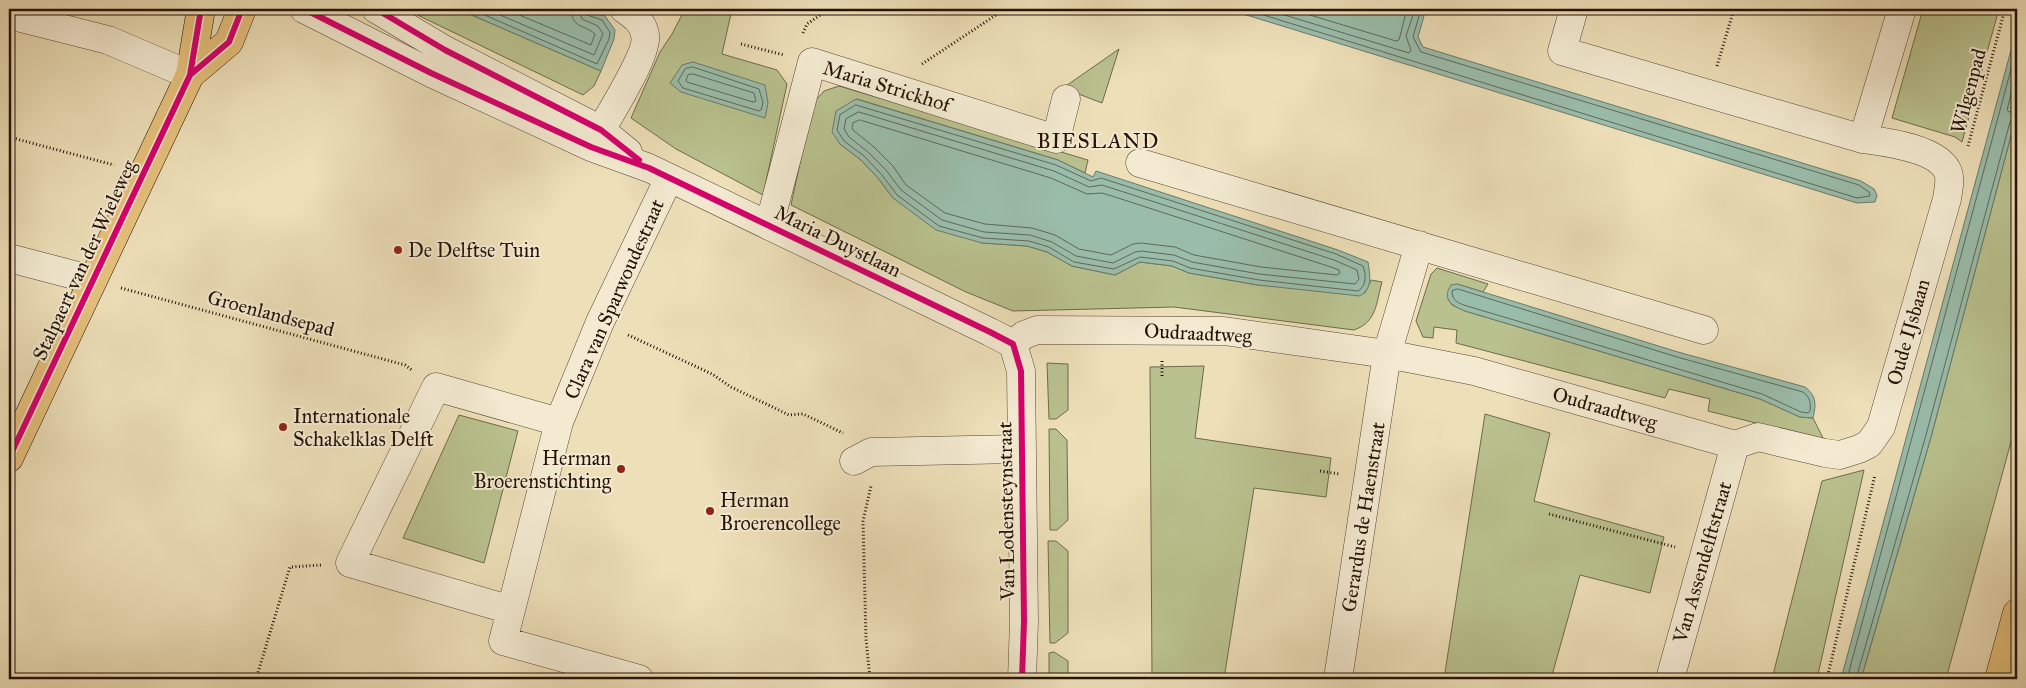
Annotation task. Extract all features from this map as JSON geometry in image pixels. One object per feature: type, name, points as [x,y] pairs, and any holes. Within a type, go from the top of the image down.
[{"type":"main road","name":"Stalpaert van der Wieleweg","points":[[9,458],[190,75],[201,9]]},
{"type":"main road","name":"Stalpaert van der Wieleweg","points":[[190,75],[229,42],[242,9]]},
{"type":"main road","points":[[1999,679],[2017,613]]},
{"type":"street","name":"Maria Duystlaan","points":[[304,9],[440,78],[591,147],[659,173],[1013,344]]},
{"type":"street","name":"Maria Duystlaan","points":[[376,9],[445,50],[601,130],[659,173]]},
{"type":"street","points":[[601,130],[643,52],[646,36],[638,18],[624,9]]},
{"type":"street","points":[[1574,9],[1562,51],[1863,139],[1894,143],[1932,156],[1942,164],[1948,173]]},
{"type":"street","points":[[1863,139],[1902,9]]},
{"type":"street","points":[[9,15],[108,40],[190,75]]},
{"type":"street","name":"Maria Strickhof","points":[[769,226],[812,62],[1056,139],[1066,99]]},
{"type":"street","points":[[1140,163],[1704,330]]},
{"type":"street","name":"Clara van Sparwoudestraat","points":[[639,679],[503,640],[560,422],[659,173]]},
{"type":"street","name":"Oude IJsbaan","points":[[1734,445],[1758,437],[1840,455],[1869,444],[1881,427],[1947,199],[1948,173]]},
{"type":"street","points":[[1387,354],[1419,245]]},
{"type":"street","points":[[9,258],[92,280]]},
{"type":"street","name":"Oudraadtweg","points":[[1013,344],[1024,335],[1037,330],[1162,329],[1224,331],[1387,354],[1474,371],[1734,445]]},
{"type":"street","name":"Van Lodensteynstraat","points":[[1013,344],[1021,371],[1022,679]]},
{"type":"street","name":"Gerardus de Haenstraat","points":[[1338,679],[1387,354]]},
{"type":"street","points":[[436,387],[350,563],[511,610]]},
{"type":"street","name":"Clara van Sparwoudestraat","points":[[436,387],[560,422]]},
{"type":"street","name":"Van Assendelftstraat","points":[[1670,679],[1734,445]]},
{"type":"street","points":[[862,456],[1022,449]]},
{"type":"path","points":[[905,92],[912,70],[1005,9]]},
{"type":"path","points":[[1721,51],[1734,9]]},
{"type":"path","points":[[741,44],[791,57]]},
{"type":"path","points":[[9,137],[143,173]]},
{"type":"path","points":[[600,322],[712,374],[731,387],[789,415],[804,414],[866,444],[862,456],[871,491],[863,522],[866,639],[870,679]]},
{"type":"path","points":[[1827,679],[1875,474]]},
{"type":"path","points":[[1549,514],[1705,555]]},
{"type":"path","points":[[256,679],[290,567],[350,563]]},
{"type":"green space","points":[[405,9],[458,9],[601,71],[594,86],[583,95]]},
{"type":"green space","points":[[685,9],[732,9],[722,54],[777,70],[787,84],[763,195],[676,149],[631,118],[660,52]]},
{"type":"green space","points":[[1923,9],[1999,9],[1962,142],[1955,137],[1892,118]]},
{"type":"green space","points":[[1119,49],[1102,103],[1063,88]]},
{"type":"green space","points":[[839,86],[1088,160],[1085,173],[1058,160],[857,99],[840,144],[861,160],[893,198],[982,243],[1027,246],[1047,252],[1072,266],[1115,275],[1140,262],[1172,266],[1189,273],[1258,285],[1365,293],[1371,280],[1382,282],[1377,304],[1367,322],[1362,327],[1354,330],[1174,307],[1013,311],[966,292],[791,205],[806,135],[816,100],[824,91]]},
{"type":"green space","points":[[2017,113],[2017,420],[1946,679],[1861,679],[1931,437]]},
{"type":"green space","points":[[1437,268],[1488,284],[1483,292],[1457,284],[1448,299],[1452,305],[1465,311],[1760,399],[1800,417],[1813,418],[1824,440],[1708,411],[1710,399],[1669,389],[1665,398],[1456,343],[1457,330],[1434,327],[1433,338],[1423,337],[1416,321],[1431,274]]},
{"type":"green space","points":[[1047,363],[1068,364],[1068,410],[1056,419],[1049,419]]},
{"type":"green space","points":[[1204,366],[1195,438],[1331,458],[1326,497],[1254,488],[1224,679],[1152,679],[1150,367]]},
{"type":"green space","points":[[1485,414],[1550,433],[1534,501],[1664,537],[1650,593],[1580,575],[1551,679],[1444,679]]},
{"type":"green space","points":[[459,415],[518,431],[484,563],[403,538]]},
{"type":"green space","points":[[1049,429],[1056,429],[1067,440],[1068,520],[1057,530],[1050,530]]},
{"type":"green space","points":[[1864,470],[1817,679],[1772,679],[1822,481]]},
{"type":"green space","points":[[1048,541],[1056,541],[1068,551],[1068,633],[1055,643],[1050,643]]},
{"type":"green space","points":[[1054,652],[1068,661],[1068,679],[1049,679],[1049,653]]},
{"type":"water","points":[[458,9],[583,9],[605,16],[615,30],[614,39],[601,71]]},
{"type":"water","points":[[1227,9],[1426,9],[1418,37],[1423,47],[1861,181],[1874,189],[1877,195],[1875,202],[1857,203]]},
{"type":"water","points":[[2017,28],[2017,113],[1931,437],[1861,679],[1841,679]]},
{"type":"water","points":[[693,62],[765,85],[768,103],[765,118],[681,92],[670,83],[682,65]]},
{"type":"water","points":[[856,99],[1058,160],[1093,177],[1096,171],[1338,250],[1368,262],[1369,285],[1360,296],[1258,285],[1189,273],[1172,266],[1140,262],[1115,275],[1072,266],[1047,252],[1027,246],[982,243],[936,230],[893,198],[878,178],[861,160],[840,144],[832,132],[836,111]]},
{"type":"water","points":[[1457,284],[1678,352],[1805,387],[1814,397],[1815,409],[1813,418],[1800,417],[1760,399],[1465,311],[1453,305],[1447,295],[1451,285]]},
{"type":"water","points":[[10,672],[37,679],[9,679]]},
{"type":"cycle path","points":[[9,458],[190,75],[201,9]]},
{"type":"cycle path","points":[[190,75],[229,42],[242,9]]},
{"type":"cycle path","points":[[304,9],[431,73],[591,147],[649,168],[1013,344],[1021,371],[1024,621],[1022,679]]},
{"type":"cycle path","points":[[376,9],[445,50],[601,130],[639,160]]},
{"type":"place","name":"De Delftse Tuin","points":[[398,250]]},
{"type":"place","name":"Internationale Schakelklas Delft","points":[[283,427]]},
{"type":"place","name":"Herman Broerenstichting","points":[[621,469]]},
{"type":"place","name":"Herman Broerencollege","points":[[710,511]]},
{"type":"district","name":"BIESLAND","points":[[1098,141]]}]
